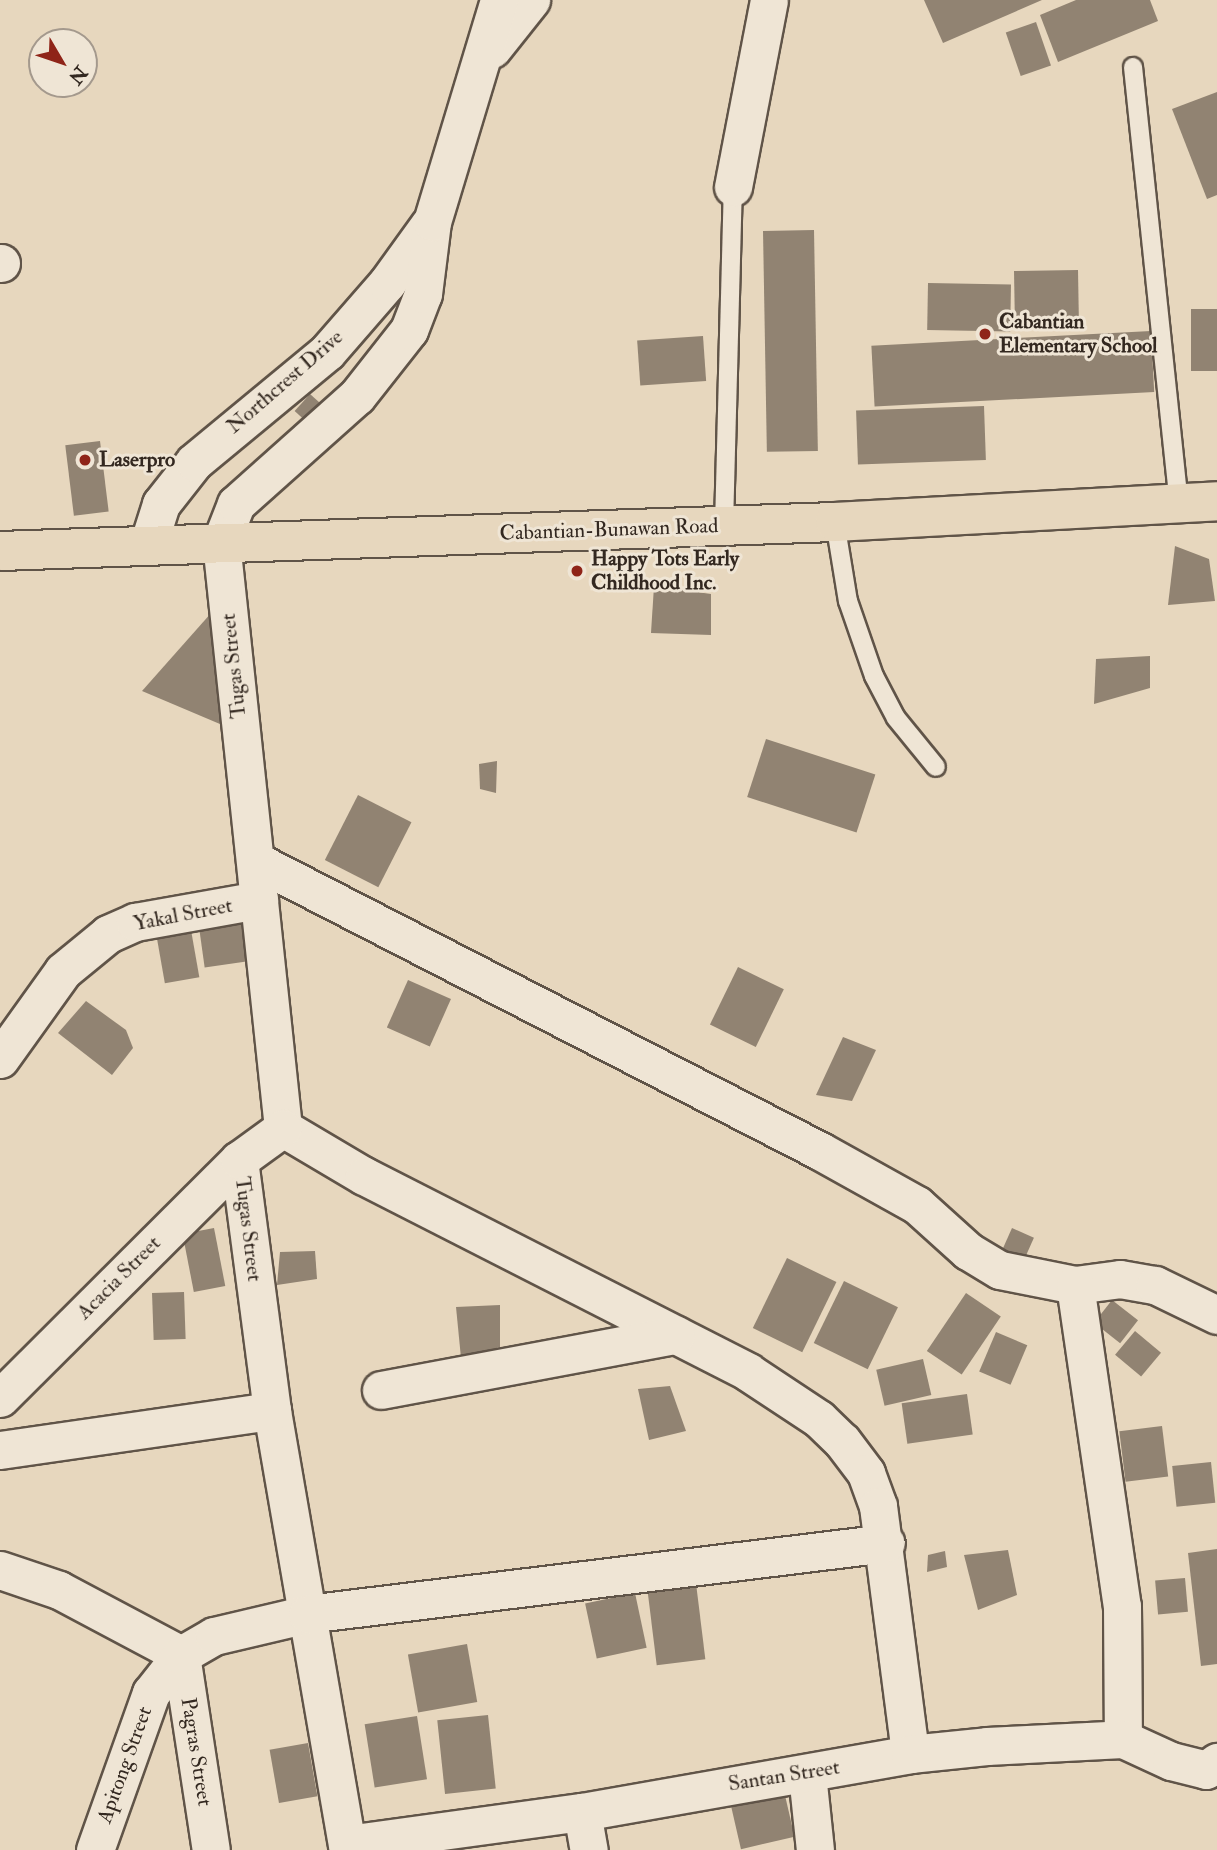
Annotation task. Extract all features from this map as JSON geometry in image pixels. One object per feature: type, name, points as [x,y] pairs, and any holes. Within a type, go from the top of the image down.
[{"type":"main road","name":"Cabantian-Bunawan Road","points":[[0,551],[835,522],[1217,501]]},
{"type":"street","name":"Northcrest Drive","points":[[221,542],[236,504],[357,396],[410,330],[423,293],[432,222],[499,0]]},
{"type":"street","points":[[479,65],[531,0]]},
{"type":"street","points":[[733,187],[769,0]]},
{"type":"street","name":"Northcrest Drive","points":[[148,545],[151,524],[174,485],[214,443],[327,352],[387,283],[432,222]]},
{"type":"street","points":[[271,398],[304,446]]},
{"type":"street","name":"Tugas Street","points":[[221,542],[283,1128],[239,1160],[272,1410],[347,1847]]},
{"type":"street","points":[[256,861],[820,1151],[916,1205],[968,1251],[1000,1270],[1075,1285],[1120,1279],[1155,1284],[1217,1315]]},
{"type":"street","name":"Yakal Street","points":[[0,1059],[63,971],[108,933],[135,922],[259,900]]},
{"type":"street","points":[[283,1128],[364,1176],[748,1372],[819,1419],[842,1441],[866,1473],[886,1543],[910,1754]]},
{"type":"street","name":"Acacia Street","points":[[0,1398],[239,1160]]},
{"type":"street","points":[[1075,1285],[1122,1606],[1123,1739]]},
{"type":"street","points":[[381,1390],[676,1335]]},
{"type":"street","points":[[0,1450],[272,1410]]},
{"type":"street","name":"Apitong Street","points":[[95,1850],[140,1716],[163,1675],[181,1655],[214,1636],[307,1614],[886,1543]]},
{"type":"street","points":[[0,1570],[58,1590],[181,1655]]},
{"type":"street","name":"Pagras Street","points":[[181,1655],[211,1850]]},
{"type":"street","name":"Santan Street","points":[[347,1847],[807,1774],[910,1754],[1123,1739],[1171,1761],[1206,1770],[1217,1762]]},
{"type":"street","points":[[807,1774],[815,1850]]},
{"type":"street","points":[[582,1811],[589,1850]]},
{"type":"lane","points":[[1133,67],[1179,502]]},
{"type":"lane","points":[[724,526],[733,187]]},
{"type":"lane","points":[[835,522],[848,601],[874,676],[902,728],[936,767]]},
{"type":"building","points":[[924,0],[1042,0],[943,43]]},
{"type":"building","points":[[1076,0],[1150,0],[1158,21],[1058,62],[1040,15]]},
{"type":"building","points":[[1036,22],[1051,65],[1021,76],[1006,32]]},
{"type":"building","points":[[1217,92],[1217,195],[1207,199],[1172,109]]},
{"type":"building","points":[[814,230],[818,451],[767,452],[763,231]]},
{"type":"building","points":[[1078,270],[1079,324],[1015,325],[1014,271]]},
{"type":"building","points":[[928,283],[1011,284],[1010,331],[927,330]]},
{"type":"building","points":[[1191,309],[1217,309],[1217,371],[1191,371]]},
{"type":"building","points":[[1151,331],[1154,392],[875,407],[871,346]]},
{"type":"building","points":[[703,336],[706,381],[640,385],[637,341]]},
{"type":"building","points":[[310,394],[330,412],[315,429],[295,411]]},
{"type":"building","points":[[984,406],[986,460],[858,464],[856,410]]},
{"type":"building","points":[[100,441],[109,511],[74,516],[65,445]]},
{"type":"building","points":[[1175,546],[1209,559],[1215,601],[1168,605]]},
{"type":"building","points":[[654,586],[711,594],[711,635],[651,633]]},
{"type":"building","points":[[220,603],[227,727],[142,691]]},
{"type":"building","points":[[1150,656],[1150,688],[1094,704],[1096,659]]},
{"type":"building","points":[[766,739],[875,775],[857,833],[747,797]]},
{"type":"building","points":[[497,761],[496,793],[480,789],[479,764]]},
{"type":"building","points":[[358,795],[411,822],[378,887],[325,860]]},
{"type":"building","points":[[240,917],[246,962],[205,967],[198,923]]},
{"type":"building","points":[[191,930],[199,977],[165,983],[157,936]]},
{"type":"building","points":[[738,967],[784,989],[756,1047],[710,1025]]},
{"type":"building","points":[[408,980],[451,999],[430,1047],[387,1028]]},
{"type":"building","points":[[86,1001],[126,1030],[133,1048],[112,1075],[58,1033]]},
{"type":"building","points":[[843,1037],[876,1050],[852,1101],[816,1095]]},
{"type":"building","points":[[214,1228],[225,1286],[194,1292],[183,1234]]},
{"type":"building","points":[[1012,1228],[1034,1238],[1025,1259],[1003,1249]]},
{"type":"building","points":[[315,1251],[317,1279],[277,1285],[280,1252]]},
{"type":"building","points":[[787,1258],[836,1282],[802,1352],[753,1328]]},
{"type":"building","points":[[844,1281],[898,1307],[868,1369],[814,1343]]},
{"type":"building","points":[[184,1292],[186,1339],[154,1340],[152,1293]]},
{"type":"building","points":[[966,1293],[1001,1316],[962,1375],[927,1351]]},
{"type":"building","points":[[1112,1300],[1138,1320],[1120,1343],[1094,1323]]},
{"type":"building","points":[[500,1305],[500,1347],[461,1358],[456,1307]]},
{"type":"building","points":[[1135,1331],[1161,1353],[1141,1377],[1115,1355]]},
{"type":"building","points":[[996,1332],[1027,1345],[1010,1385],[979,1372]]},
{"type":"building","points":[[923,1359],[931,1395],[885,1406],[876,1370]]},
{"type":"building","points":[[670,1386],[686,1431],[649,1440],[638,1389]]},
{"type":"building","points":[[967,1394],[973,1435],[907,1444],[902,1403]]},
{"type":"building","points":[[1162,1426],[1168,1477],[1126,1482],[1119,1431]]},
{"type":"building","points":[[1211,1462],[1215,1503],[1176,1507],[1172,1466]]},
{"type":"building","points":[[1217,1549],[1217,1664],[1201,1666],[1188,1553]]},
{"type":"building","points":[[1008,1550],[1017,1595],[978,1610],[964,1555]]},
{"type":"building","points":[[945,1551],[947,1567],[927,1572],[928,1555]]},
{"type":"building","points":[[695,1575],[705,1659],[657,1665],[646,1581]]},
{"type":"building","points":[[1185,1578],[1188,1612],[1158,1614],[1155,1581]]},
{"type":"building","points":[[635,1593],[647,1648],[597,1658],[585,1604]]},
{"type":"building","points":[[467,1644],[477,1702],[418,1713],[408,1654]]},
{"type":"building","points":[[488,1715],[496,1789],[445,1794],[437,1720]]},
{"type":"building","points":[[417,1716],[427,1779],[375,1788],[365,1724]]},
{"type":"building","points":[[308,1743],[317,1796],[279,1803],[270,1750]]},
{"type":"building","points":[[784,1791],[795,1837],[741,1849],[730,1803]]},
{"type":"place","name":"Cabantian Elementary School","points":[[985,334]]},
{"type":"place","name":"Laserpro","points":[[85,460]]},
{"type":"place","name":"Happy Tots Early Childhood Inc.","points":[[577,571]]}]
